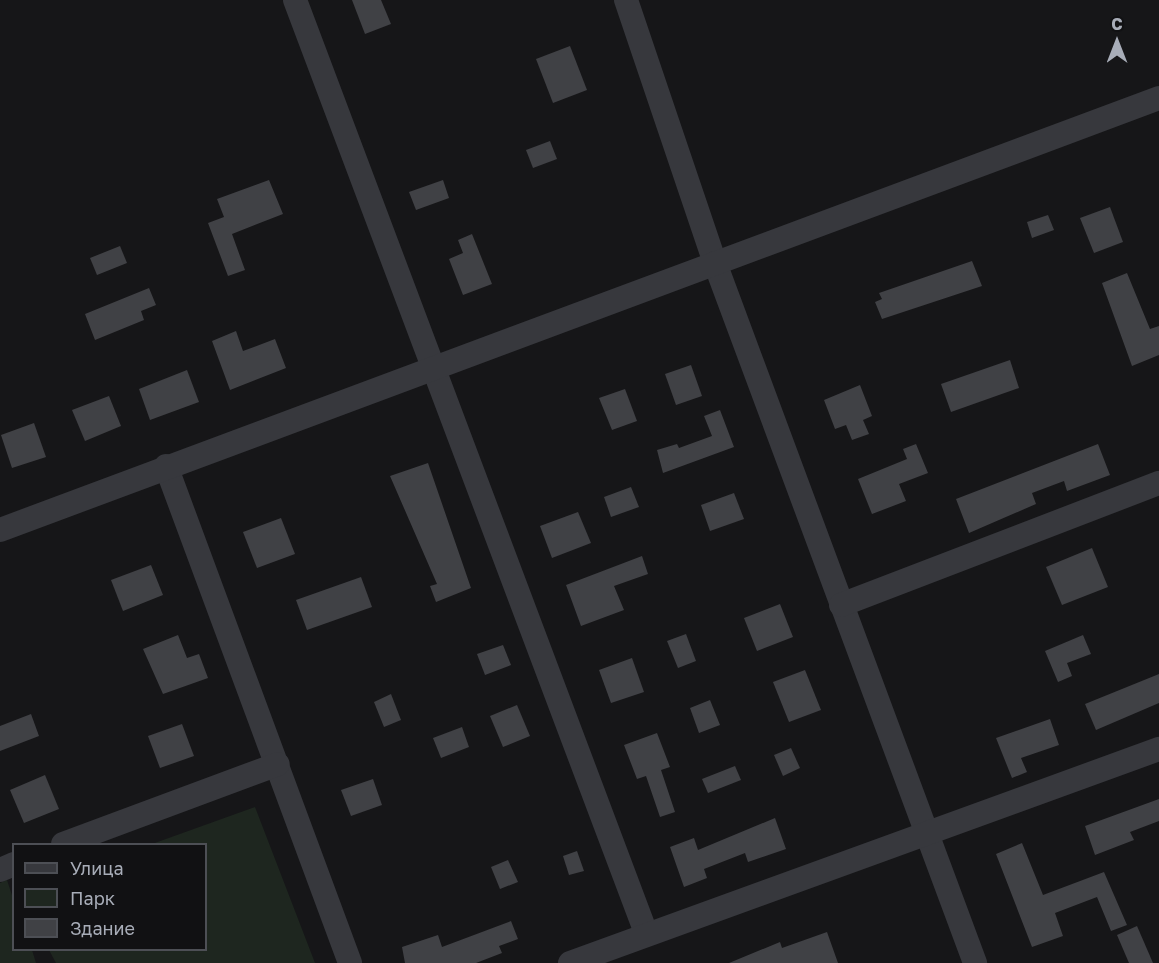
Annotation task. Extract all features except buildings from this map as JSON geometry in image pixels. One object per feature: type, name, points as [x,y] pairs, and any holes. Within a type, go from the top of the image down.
[{"type":"street","points":[[295,0],[646,933]]},
{"type":"street","points":[[626,0],[715,263],[975,963]]},
{"type":"street","points":[[0,530],[166,466],[434,369],[1159,98]]},
{"type":"street","points":[[166,466],[350,963]]},
{"type":"street","points":[[841,605],[1159,483]]},
{"type":"street","points":[[570,963],[646,933],[1159,749]]},
{"type":"street","points":[[66,843],[278,764]]},
{"type":"green space","points":[[255,807],[315,963],[56,963],[50,951],[207,951],[207,843],[155,843]]},
{"type":"green space","points":[[7,880],[12,895],[12,951],[32,951],[36,963],[0,963],[0,883]]}]
